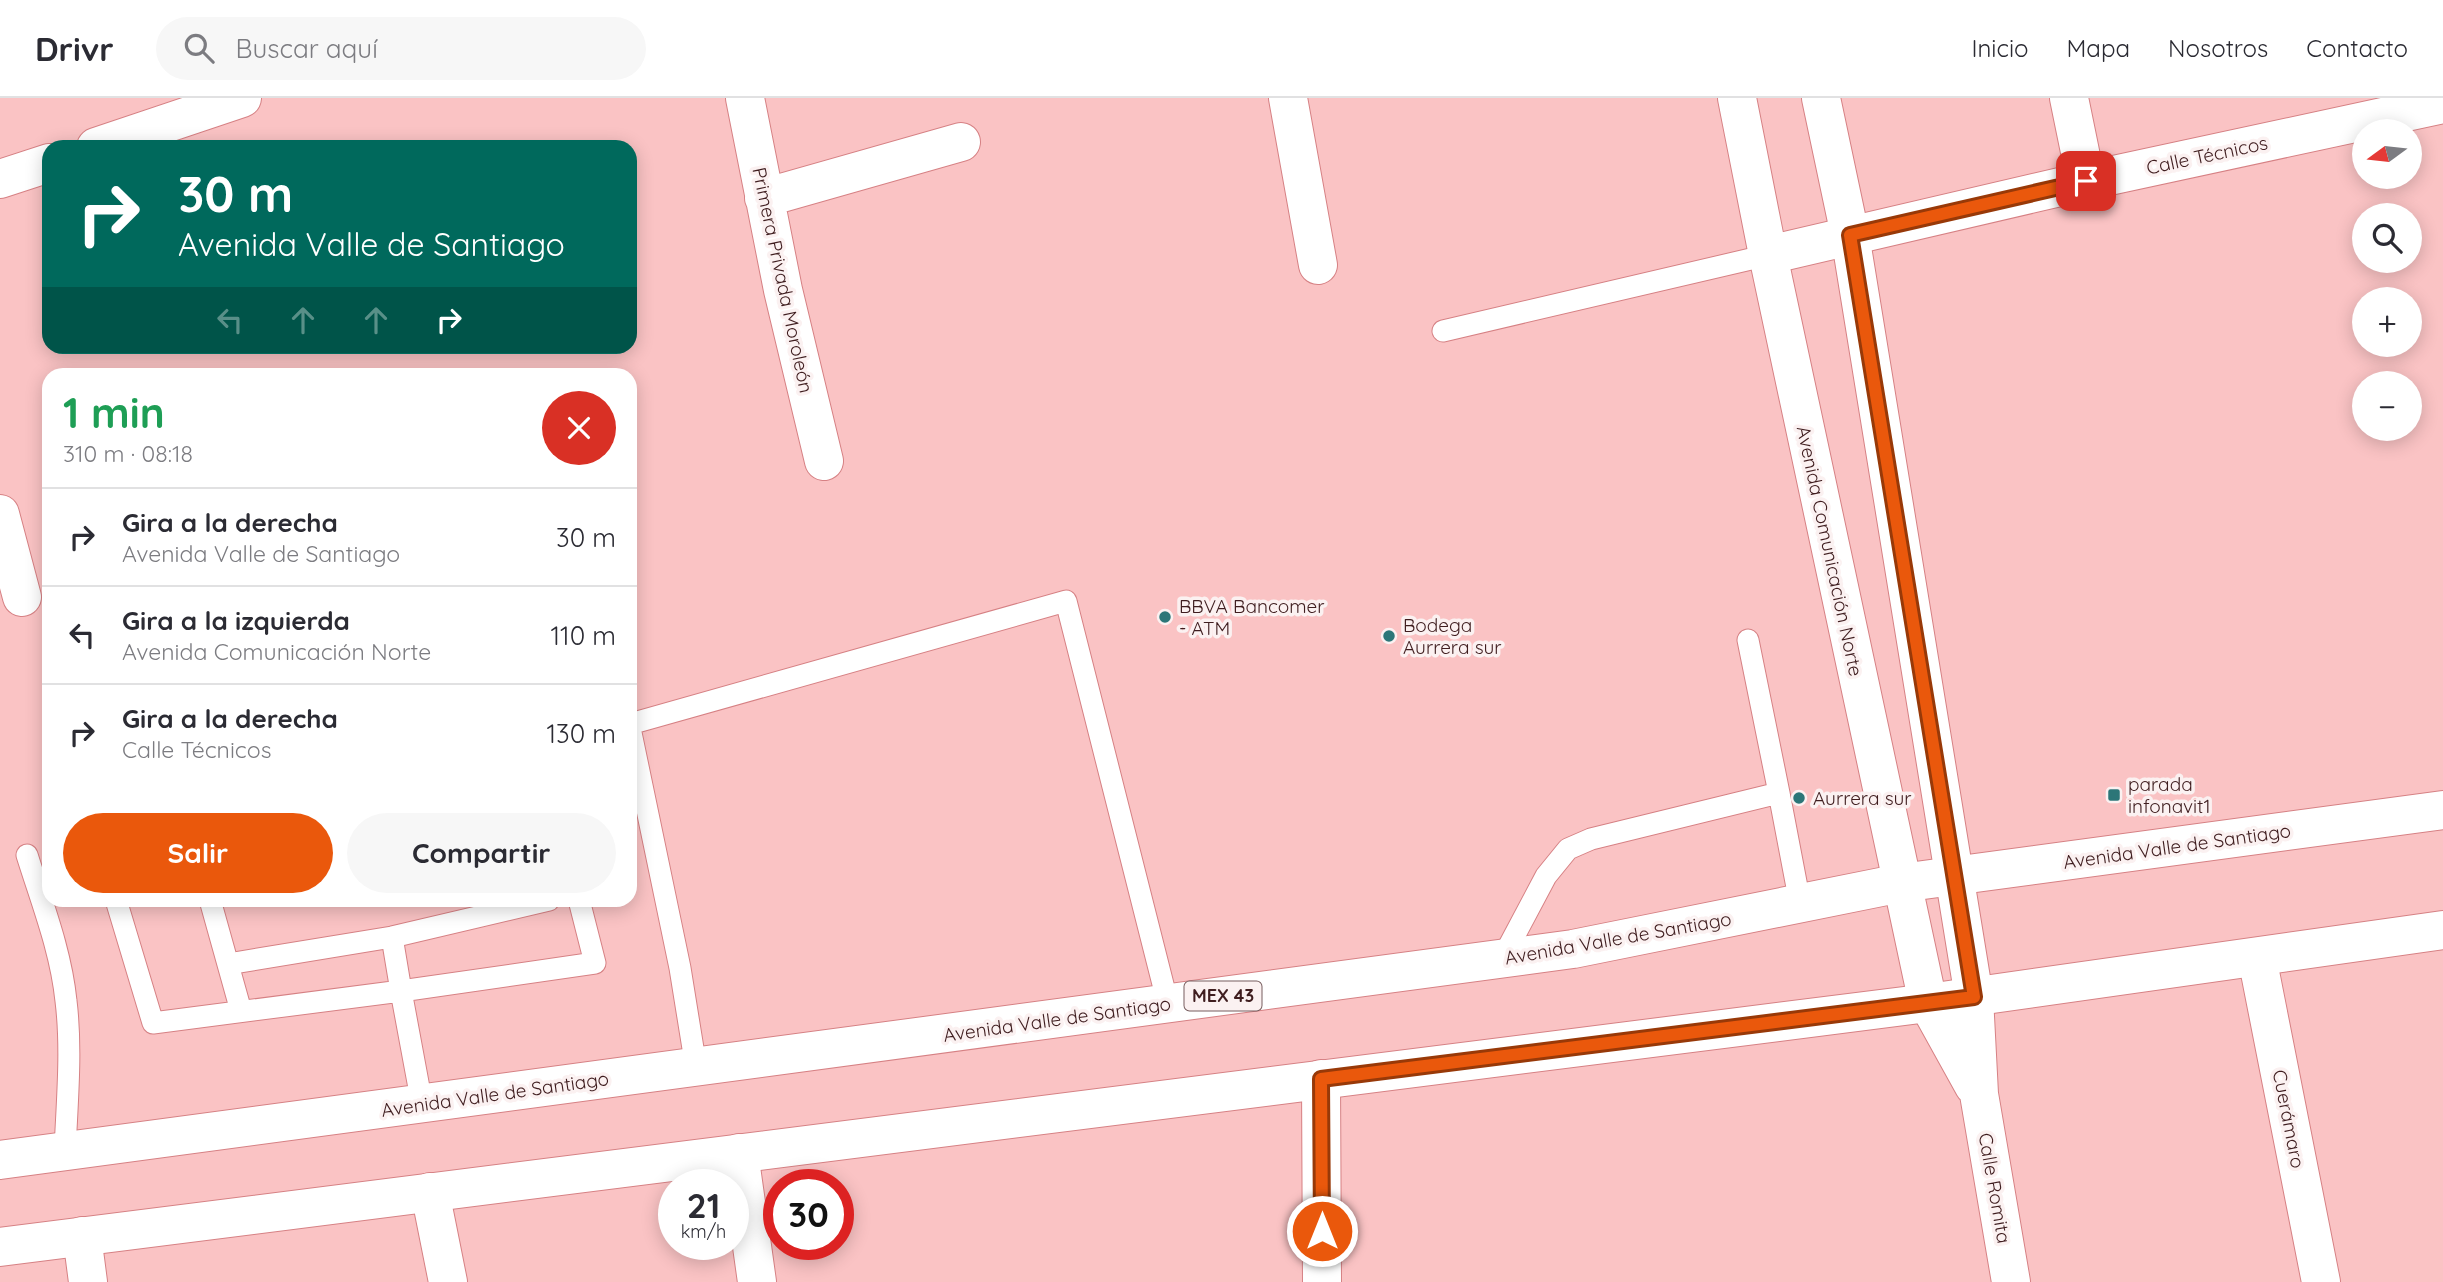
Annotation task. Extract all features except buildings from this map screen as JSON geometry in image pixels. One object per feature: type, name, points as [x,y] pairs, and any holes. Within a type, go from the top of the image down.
[{"type":"main road","points":[[111,140],[178,108],[242,98]]},
{"type":"main road","name":"Primera Privada Moroleón","points":[[745,98],[783,290],[824,461]]},
{"type":"main road","points":[[1288,98],[1318,265]]},
{"type":"main road","name":"Avenida Comunicación Norte","points":[[1737,98],[1928,1003]]},
{"type":"main road","points":[[1821,98],[1850,235],[1974,997]]},
{"type":"main road","points":[[2069,98],[2086,181]]},
{"type":"main road","name":"Calle Técnicos","points":[[1768,255],[2388,107],[2443,104]]},
{"type":"main road","points":[[765,198],[961,142]]},
{"type":"main road","points":[[0,179],[42,165]]},
{"type":"main road","points":[[0,514],[22,597]]},
{"type":"main road","name":"Avenida Valle de Santiago","points":[[0,1160],[1573,949],[1901,883],[2443,810]]},
{"type":"main road","points":[[0,1247],[1928,1003],[2443,930]]},
{"type":"main road","name":"Cuerámaro","points":[[2257,957],[2321,1282]]},
{"type":"main road","name":"Calle Romita","points":[[1974,997],[1979,1094],[2011,1282]]},
{"type":"main road","name":"Calle Romita","points":[[1928,1003],[1979,1094]]},
{"type":"main road","points":[[1321,1079],[1322,1282]]},
{"type":"main road","points":[[739,1153],[757,1282]]},
{"type":"main road","points":[[430,1192],[448,1282]]},
{"type":"main road","points":[[82,1237],[88,1282]]},
{"type":"lane","points":[[1443,331],[1768,255]]},
{"type":"lane","points":[[637,724],[1066,601],[1168,1004]]},
{"type":"lane","points":[[1748,640],[1800,904]]},
{"type":"lane","points":[[637,760],[680,968],[696,1067]]},
{"type":"lane","points":[[1502,959],[1546,876],[1568,849],[1591,839],[1779,793]]},
{"type":"lane","points":[[27,856],[42,904]]},
{"type":"lane","points":[[43,907],[57,953],[66,999],[69,1034],[65,1151]]},
{"type":"lane","points":[[119,907],[153,1023],[595,963],[581,907]]},
{"type":"lane","points":[[212,907],[241,1011]]},
{"type":"lane","points":[[228,964],[392,937],[519,907]]},
{"type":"lane","points":[[392,937],[422,1104]]},
{"type":"place","name":"BBVA Bancomer - ATM","points":[[1165,617]]},
{"type":"place","name":"Bodega Aurrera sur","points":[[1389,636]]},
{"type":"place","name":"parada infonavit1","points":[[2114,795]]},
{"type":"place","name":"Aurrera sur","points":[[1799,798]]},
{"type":"route","points":[[1322,1231],[1321,1079],[1974,997],[1850,235],[2086,181]]}]
